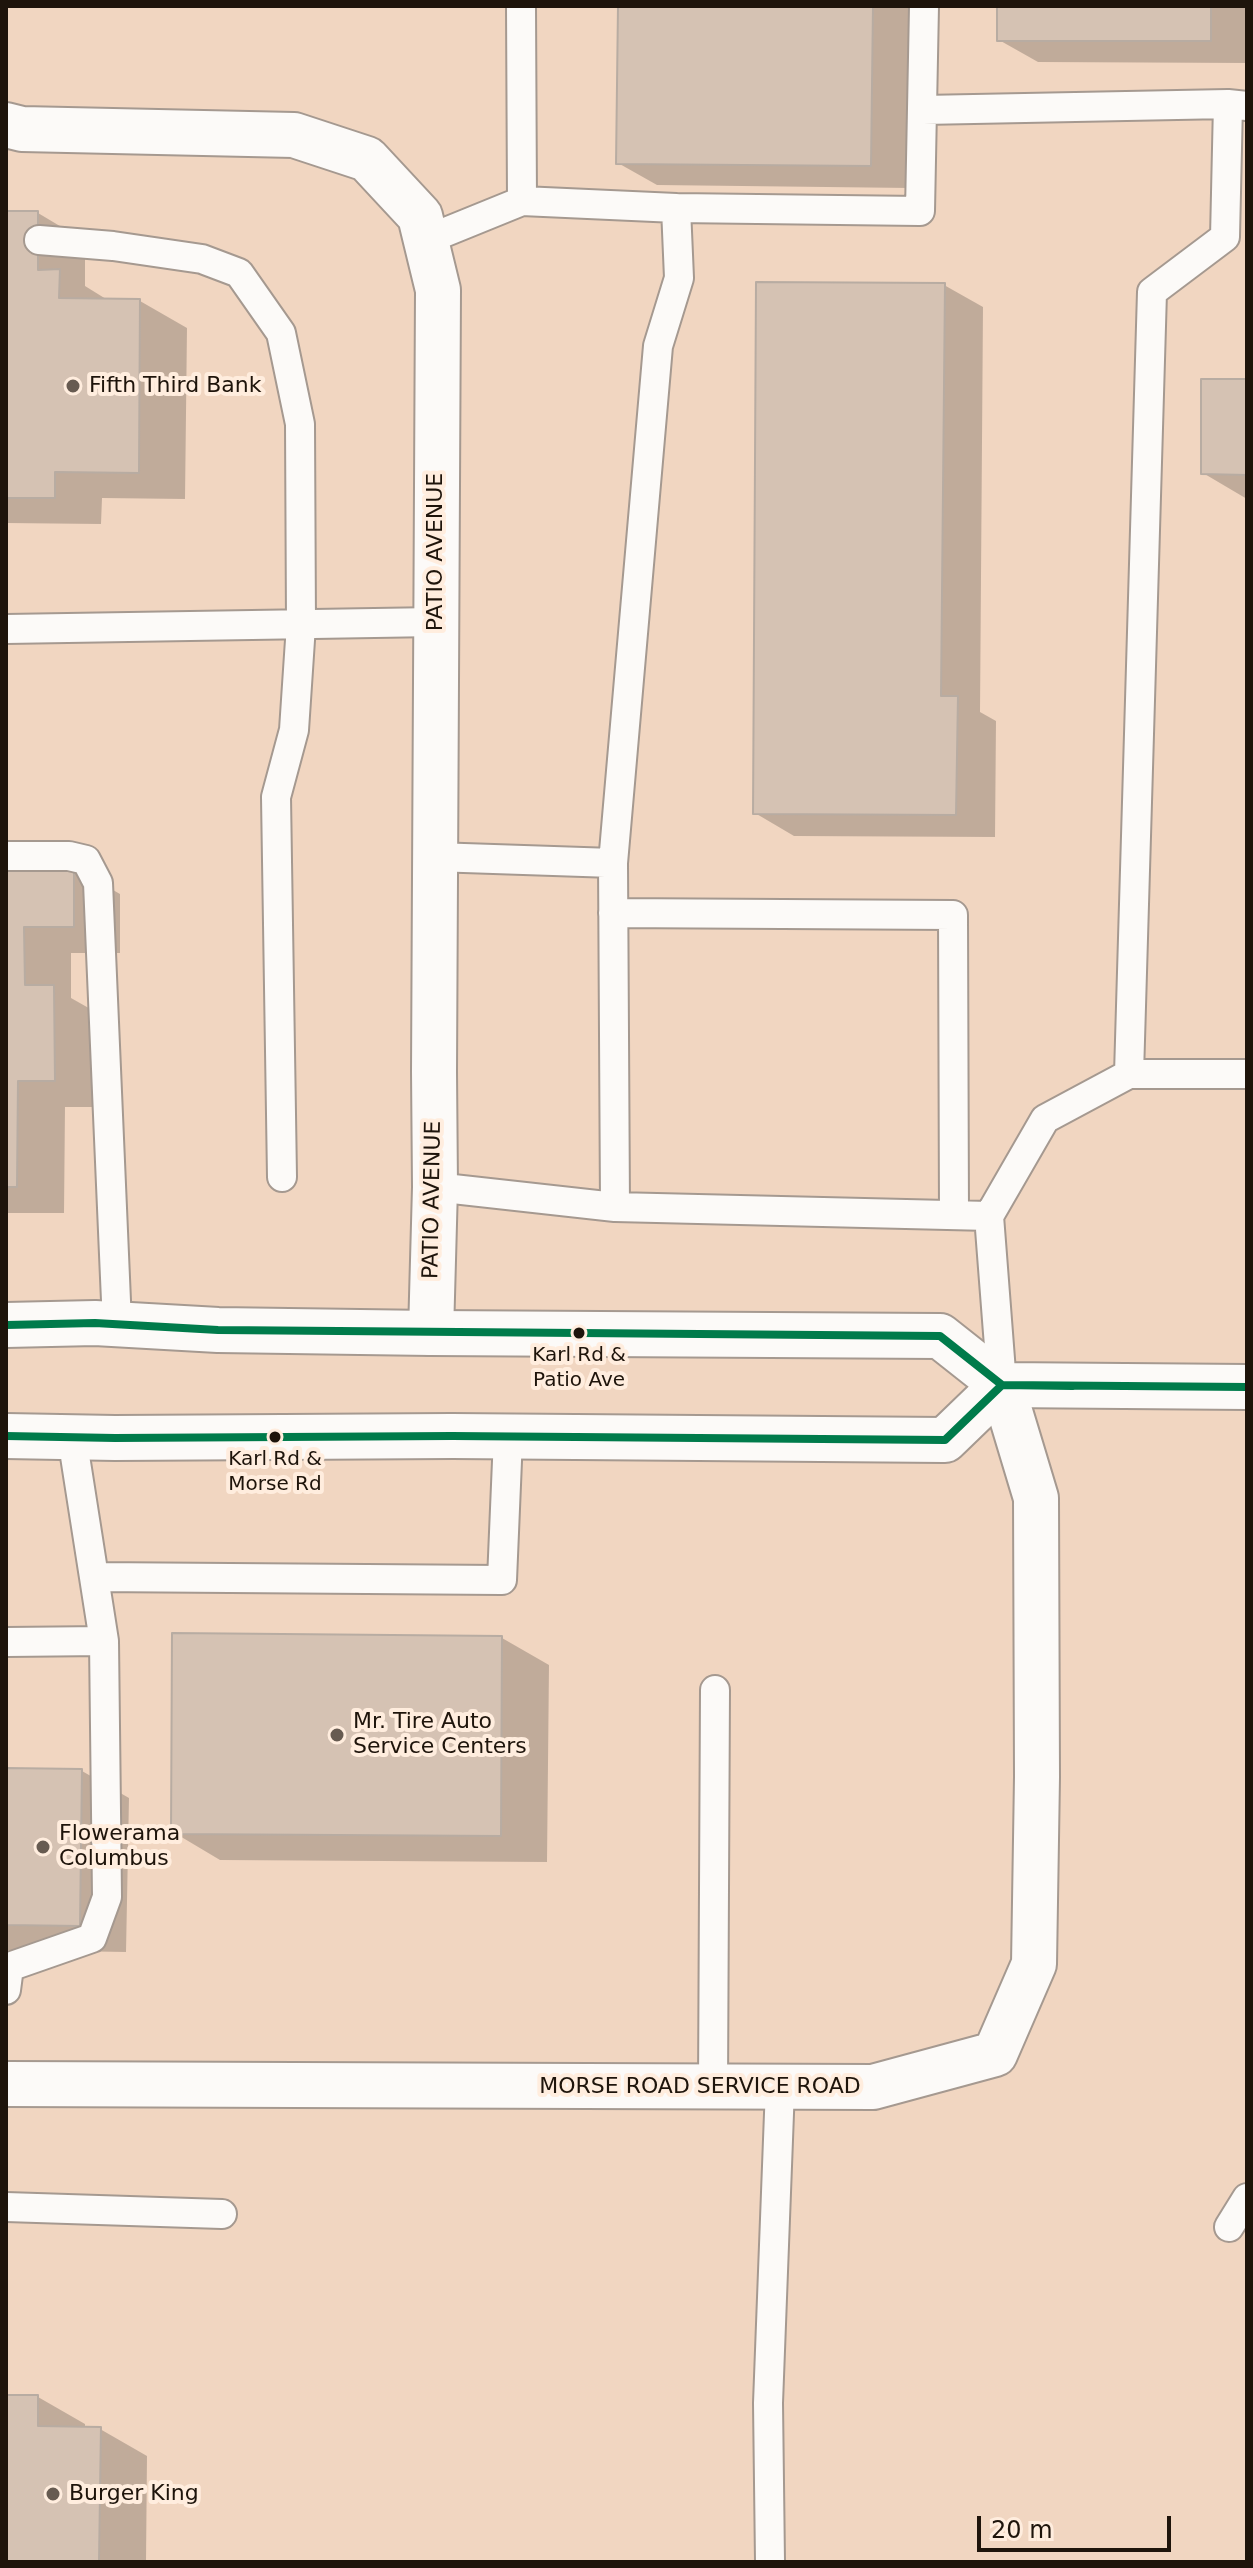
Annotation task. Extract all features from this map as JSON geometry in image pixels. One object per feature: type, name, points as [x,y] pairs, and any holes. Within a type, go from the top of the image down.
[{"type":"street","name":"PATIO AVENUE","points":[[6,125],[22,129],[294,135],[367,159],[420,216],[438,290],[435,1187],[431,1333]]},
{"type":"street","points":[[6,1325],[117,1324],[218,1330],[431,1333],[940,1336],[1002,1385],[1247,1387]]},
{"type":"street","points":[[6,1436],[945,1440],[1002,1385]]},
{"type":"street","name":"MORSE ROAD SERVICE ROAD","points":[[6,2084],[873,2087],[995,2054],[1034,1964],[1037,1777],[1036,1498],[1002,1385]]},
{"type":"lane","points":[[521,6],[522,201]]},
{"type":"lane","points":[[426,240],[522,201],[676,208],[920,211],[924,6]]},
{"type":"lane","points":[[923,110],[1238,105],[1225,237],[1152,292],[1129,1074]]},
{"type":"lane","points":[[615,1207],[613,863],[658,346],[679,278],[676,208]]},
{"type":"lane","points":[[39,240],[113,246],[202,259],[239,273],[281,333],[300,424],[301,625],[294,730],[276,797],[282,1177]]},
{"type":"lane","points":[[6,629],[436,622]]},
{"type":"lane","points":[[6,856],[69,856],[86,860],[98,883],[117,1324]]},
{"type":"lane","points":[[434,857],[613,863]]},
{"type":"lane","points":[[613,913],[953,915],[954,1215]]},
{"type":"lane","points":[[1002,1385],[989,1216],[1045,1119],[1129,1074],[1247,1074]]},
{"type":"lane","points":[[435,1187],[615,1207],[989,1216]]},
{"type":"lane","points":[[7,1975],[92,1938],[107,1897],[104,1641],[72,1437]]},
{"type":"lane","points":[[94,1577],[502,1580],[508,1437]]},
{"type":"lane","points":[[6,1642],[104,1641]]},
{"type":"lane","points":[[713,2087],[715,1690]]},
{"type":"lane","points":[[770,2562],[768,2403],[780,2087]]},
{"type":"lane","points":[[1229,2227],[1247,2198]]},
{"type":"lane","points":[[6,2207],[222,2214]]},
{"type":"shaded area","points":[[6,6],[1247,6],[1247,2562],[6,2562]]},
{"type":"building","points":[[618,6],[873,6],[871,166],[616,164]]},
{"type":"building","points":[[997,6],[1211,6],[1211,41],[997,41]]},
{"type":"building","name":"Fifth Third Bank","points":[[6,211],[38,211],[38,270],[60,269],[59,298],[140,299],[139,473],[55,472],[55,498],[6,498]]},
{"type":"building","points":[[756,282],[945,283],[941,696],[958,696],[956,815],[753,814]]},
{"type":"building","points":[[1201,379],[1247,379],[1247,475],[1201,474]]},
{"type":"building","points":[[6,865],[74,865],[74,927],[24,927],[25,985],[54,985],[55,1081],[18,1081],[17,1187],[6,1187]]},
{"type":"building","name":"Mr. Tire Auto Service Centers","points":[[172,1633],[502,1636],[501,1836],[171,1834]]},
{"type":"building","name":"Flowerama Columbus","points":[[6,1768],[82,1769],[80,1926],[6,1925]]},
{"type":"building","name":"Burger King","points":[[6,2395],[38,2395],[38,2426],[101,2427],[99,2562],[6,2562]]},
{"type":"transit line","points":[[6,1325],[95,1323],[218,1330],[940,1336],[1002,1385],[1073,1386]]},
{"type":"transit line","points":[[6,1436],[945,1440],[1002,1385],[1247,1387]]},
{"type":"place","name":"Fifth Third Bank","points":[[73,386]]},
{"type":"place","name":"Karl Rd & Patio Ave","points":[[579,1333]]},
{"type":"place","name":"Karl Rd & Morse Rd","points":[[275,1437]]},
{"type":"place","name":"Mr. Tire Auto Service Centers","points":[[337,1735]]},
{"type":"place","name":"Flowerama Columbus","points":[[43,1847]]},
{"type":"place","name":"Burger King","points":[[53,2494]]}]
